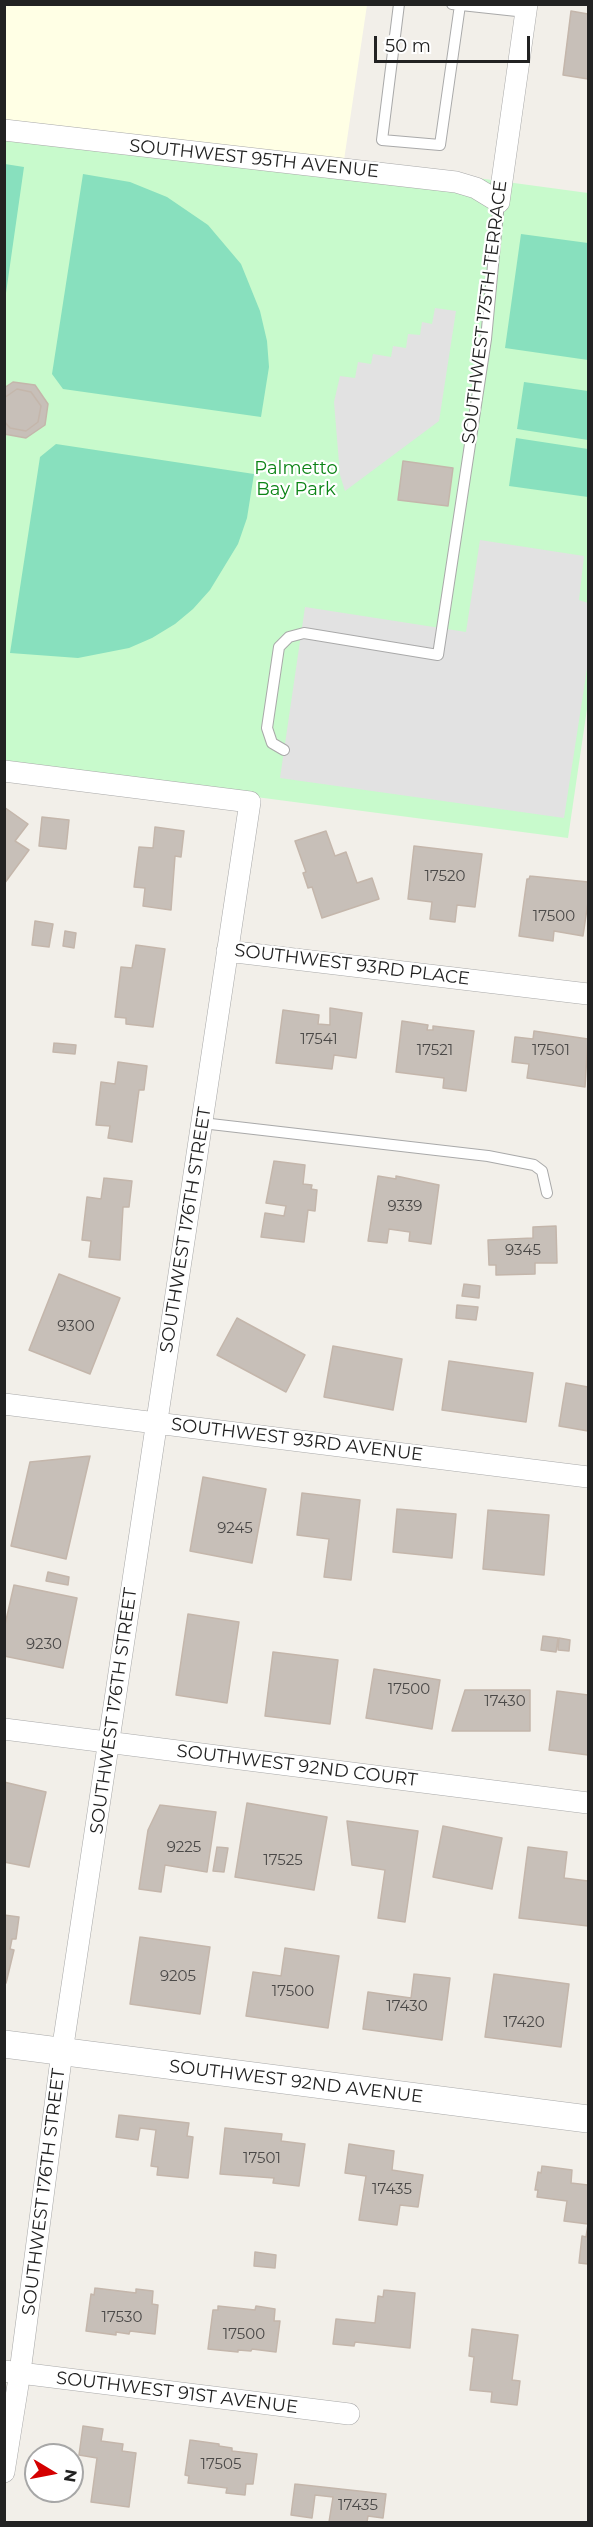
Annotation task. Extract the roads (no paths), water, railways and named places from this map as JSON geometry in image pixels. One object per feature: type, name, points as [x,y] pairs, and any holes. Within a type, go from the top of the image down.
[{"type":"street","name":"SOUTHWEST 175TH TERRACE","points":[[499,202],[526,8]]},
{"type":"street","name":"SOUTHWEST 95TH AVENUE","points":[[4,130],[456,182],[476,188],[499,202]]},
{"type":"street","name":"SOUTHWEST 93RD PLACE","points":[[4,771],[250,802],[227,951],[588,994]]},
{"type":"street","name":"SOUTHWEST 176TH STREET","points":[[4,2472],[12,2372],[110,1742],[227,951]]},
{"type":"street","name":"SOUTHWEST 93RD AVENUE","points":[[4,1404],[588,1477]]},
{"type":"street","name":"SOUTHWEST 92ND COURT","points":[[4,1729],[588,1803]]},
{"type":"street","name":"SOUTHWEST 92ND AVENUE","points":[[4,2044],[588,2119]]},
{"type":"street","name":"SOUTHWEST 91ST AVENUE","points":[[12,2372],[349,2415]]},
{"type":"lane","points":[[399,4],[382,140],[440,145],[456,5],[526,8]]},
{"type":"lane","name":"SOUTHWEST 175TH TERRACE","points":[[284,750],[272,743],[267,728],[279,647],[289,637],[304,633],[438,655],[486,339],[499,202]]},
{"type":"lane","points":[[202,1123],[488,1156],[534,1165],[542,1171],[547,1193]]},
{"type":"park label","name":"Palmetto Bay Park","points":[[296,479]]}]
